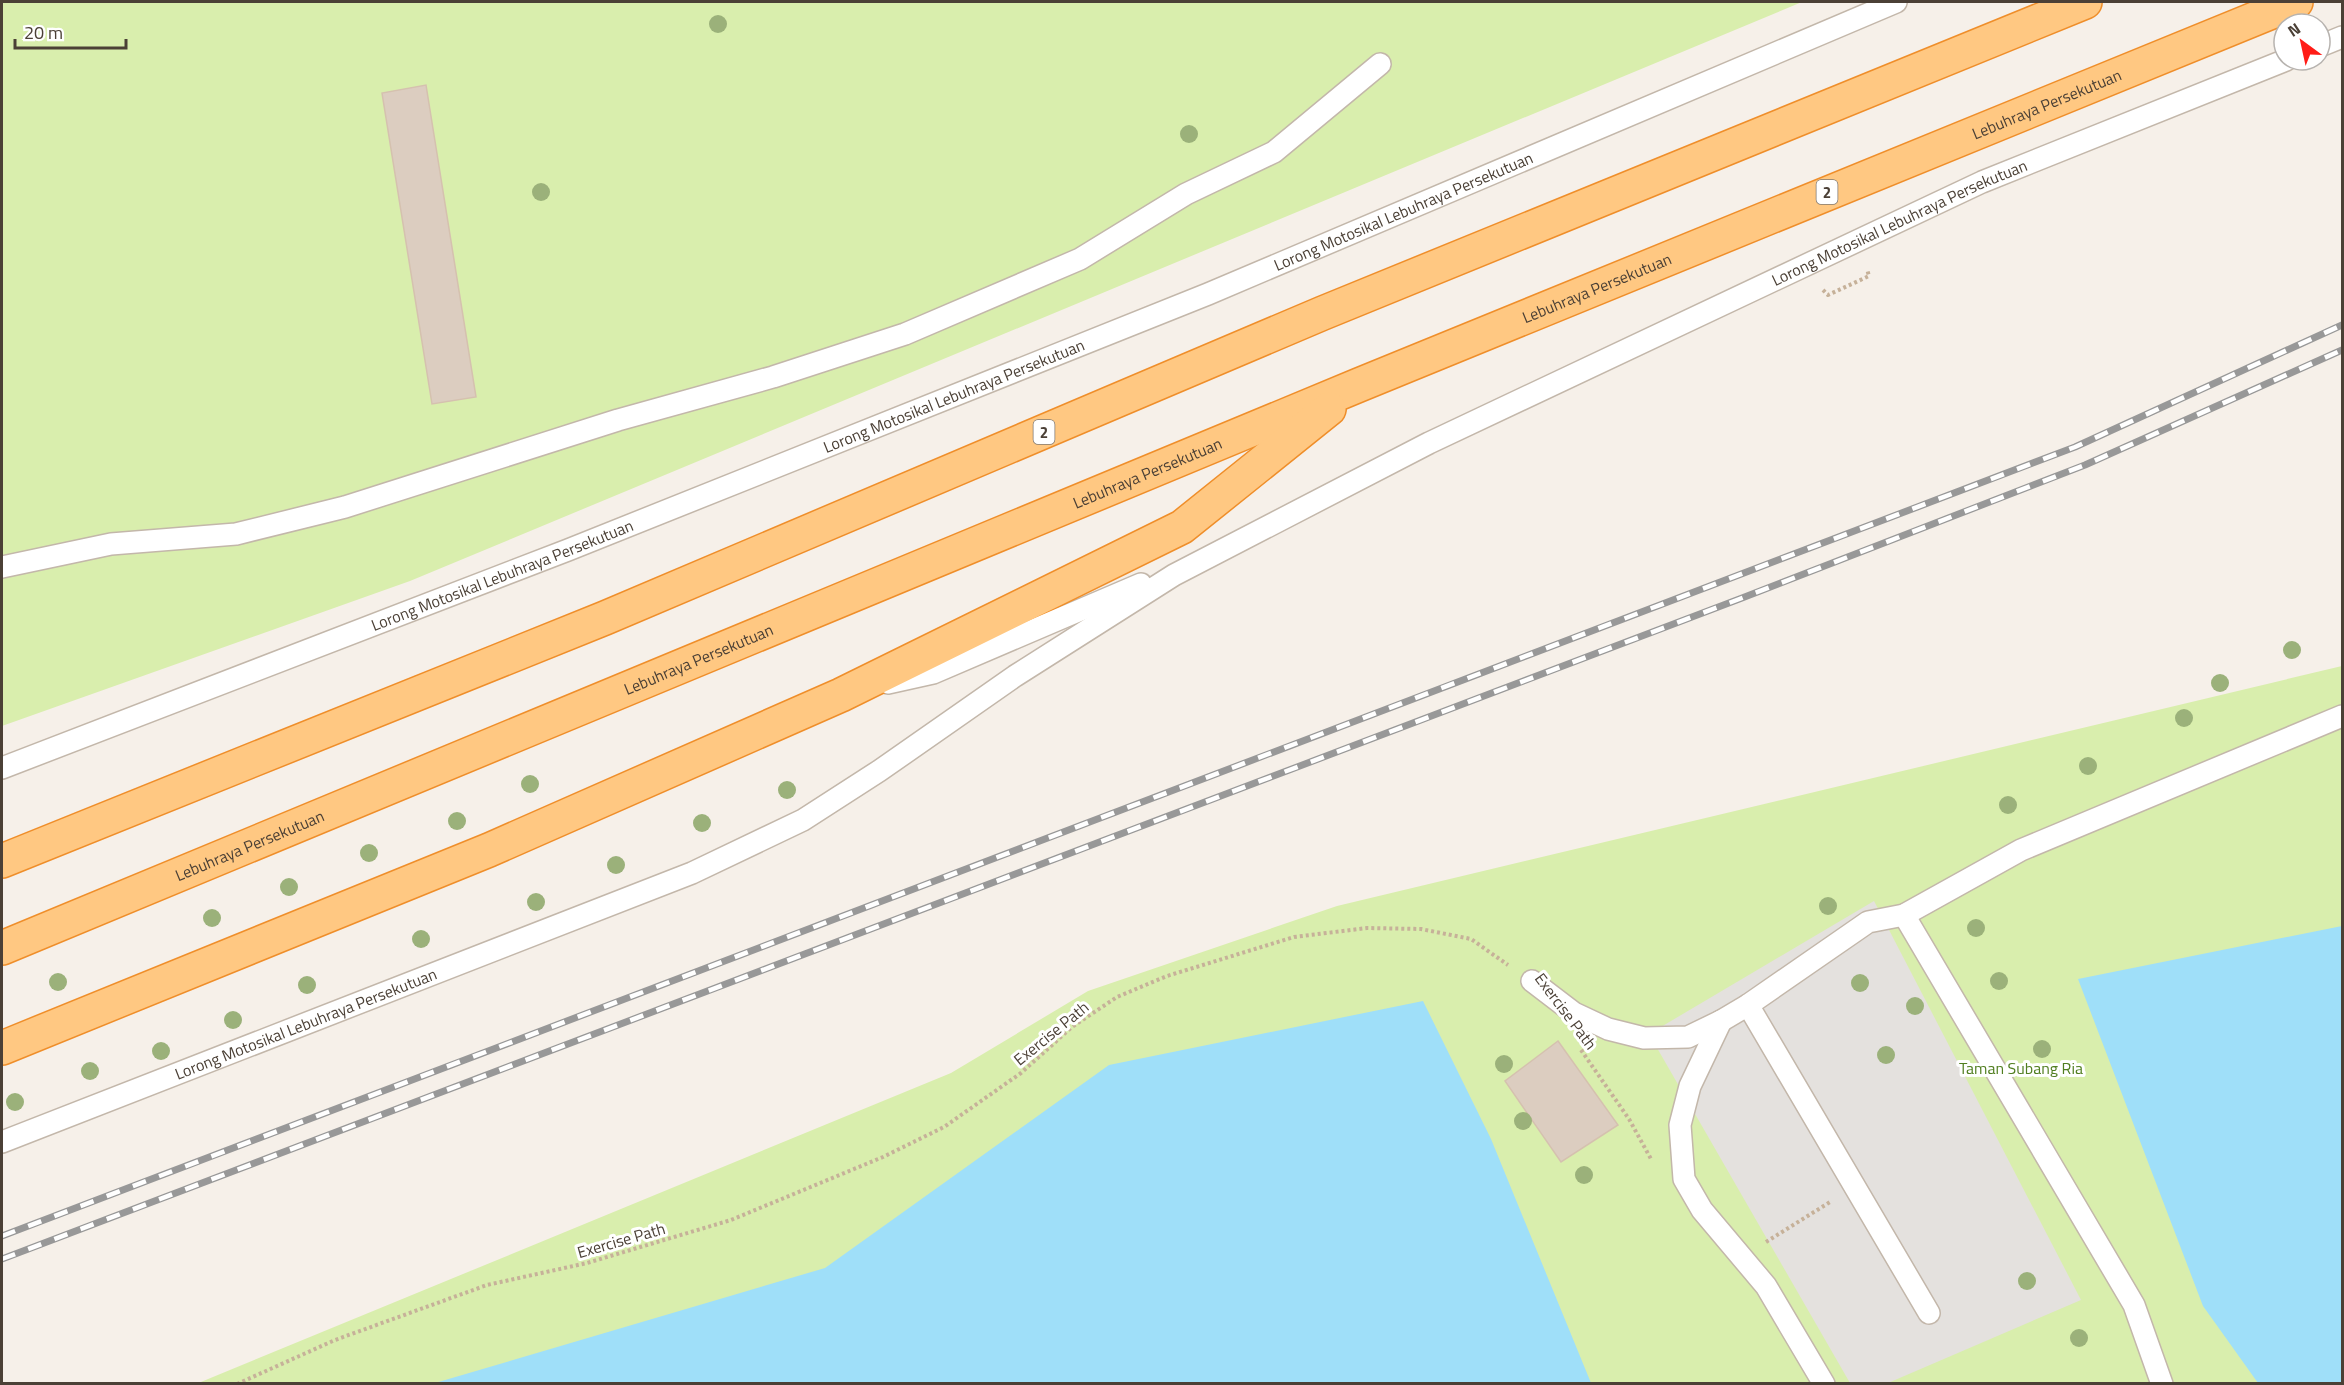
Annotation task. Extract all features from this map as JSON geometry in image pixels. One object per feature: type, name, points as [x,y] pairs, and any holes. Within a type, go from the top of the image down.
[{"type":"highway","name":"2","points":[[2,861],[605,618],[1334,309],[2085,2]]},
{"type":"highway","name":"Lebuhraya Persekutuan","points":[[2,948],[1359,385],[2296,2]]},
{"type":"highway","points":[[2,1048],[489,850],[841,694],[1182,527],[1359,385]]},
{"type":"lane","name":"Lorong Motosikal Lebuhraya Persekutuan","points":[[2,768],[579,546],[1208,294],[1896,2]]},
{"type":"lane","points":[[2,567],[111,544],[236,534],[345,507],[618,420],[773,377],[904,334],[1080,259],[1186,194],[1274,152],[1380,64]]},
{"type":"lane","name":"Lorong Motosikal Lebuhraya Persekutuan","points":[[2,1142],[692,873],[803,820],[1025,670],[1174,575],[1429,443],[1982,182],[2272,66]]},
{"type":"lane","name":"Lorong Motosikal Lebuhraya Persekutuan","points":[[841,694],[933,673],[1230,547]]},
{"type":"lane","points":[[1532,981],[1574,1013],[1608,1029],[1644,1038],[1688,1037],[1748,1005],[1868,922],[1904,915],[2021,850],[2343,716]]},
{"type":"lane","points":[[1904,915],[2134,1305],[2162,1383]]},
{"type":"lane","points":[[1748,1005],[1929,1313]]},
{"type":"lane","points":[[1721,1021],[1690,1086],[1680,1125],[1684,1179],[1702,1210],[1766,1286],[1824,1383]]},
{"type":"path","name":"Exercise Path","points":[[237,1383],[335,1340],[487,1285],[587,1263],[731,1220],[883,1156],[944,1127],[1021,1073],[1072,1027],[1117,997],[1167,976],[1294,937],[1367,928],[1421,929],[1471,939],[1532,981]]},
{"type":"path","name":"Exercise Path","points":[[1580,1049],[1629,1119],[1655,1166]]},
{"type":"path","points":[[1742,1257],[1854,1186]]},
{"type":"green space","points":[[2,2],[1802,2],[410,581],[2,726]]},
{"type":"green space","name":"Taman Subang Ria","points":[[2342,666],[2342,1383],[196,1384],[951,1073],[1088,991],[1337,906]]},
{"type":"shaded area","points":[[1874,901],[2081,1300],[1888,1383],[1850,1383],[1649,1034]]},
{"type":"water","points":[[2342,926],[2342,1383],[2258,1383],[2203,1306],[2078,979]]},
{"type":"water","points":[[1423,1001],[1491,1139],[1591,1383],[435,1383],[825,1268],[1109,1065]]},
{"type":"building","points":[[426,85],[476,397],[432,404],[382,93]]},
{"type":"building","points":[[1558,1041],[1618,1125],[1561,1162],[1505,1081]]},
{"type":"railway","points":[[2,1236],[2075,447],[2342,325]]},
{"type":"railway","points":[[2,1259],[1742,598],[2085,465],[2342,350]]}]
